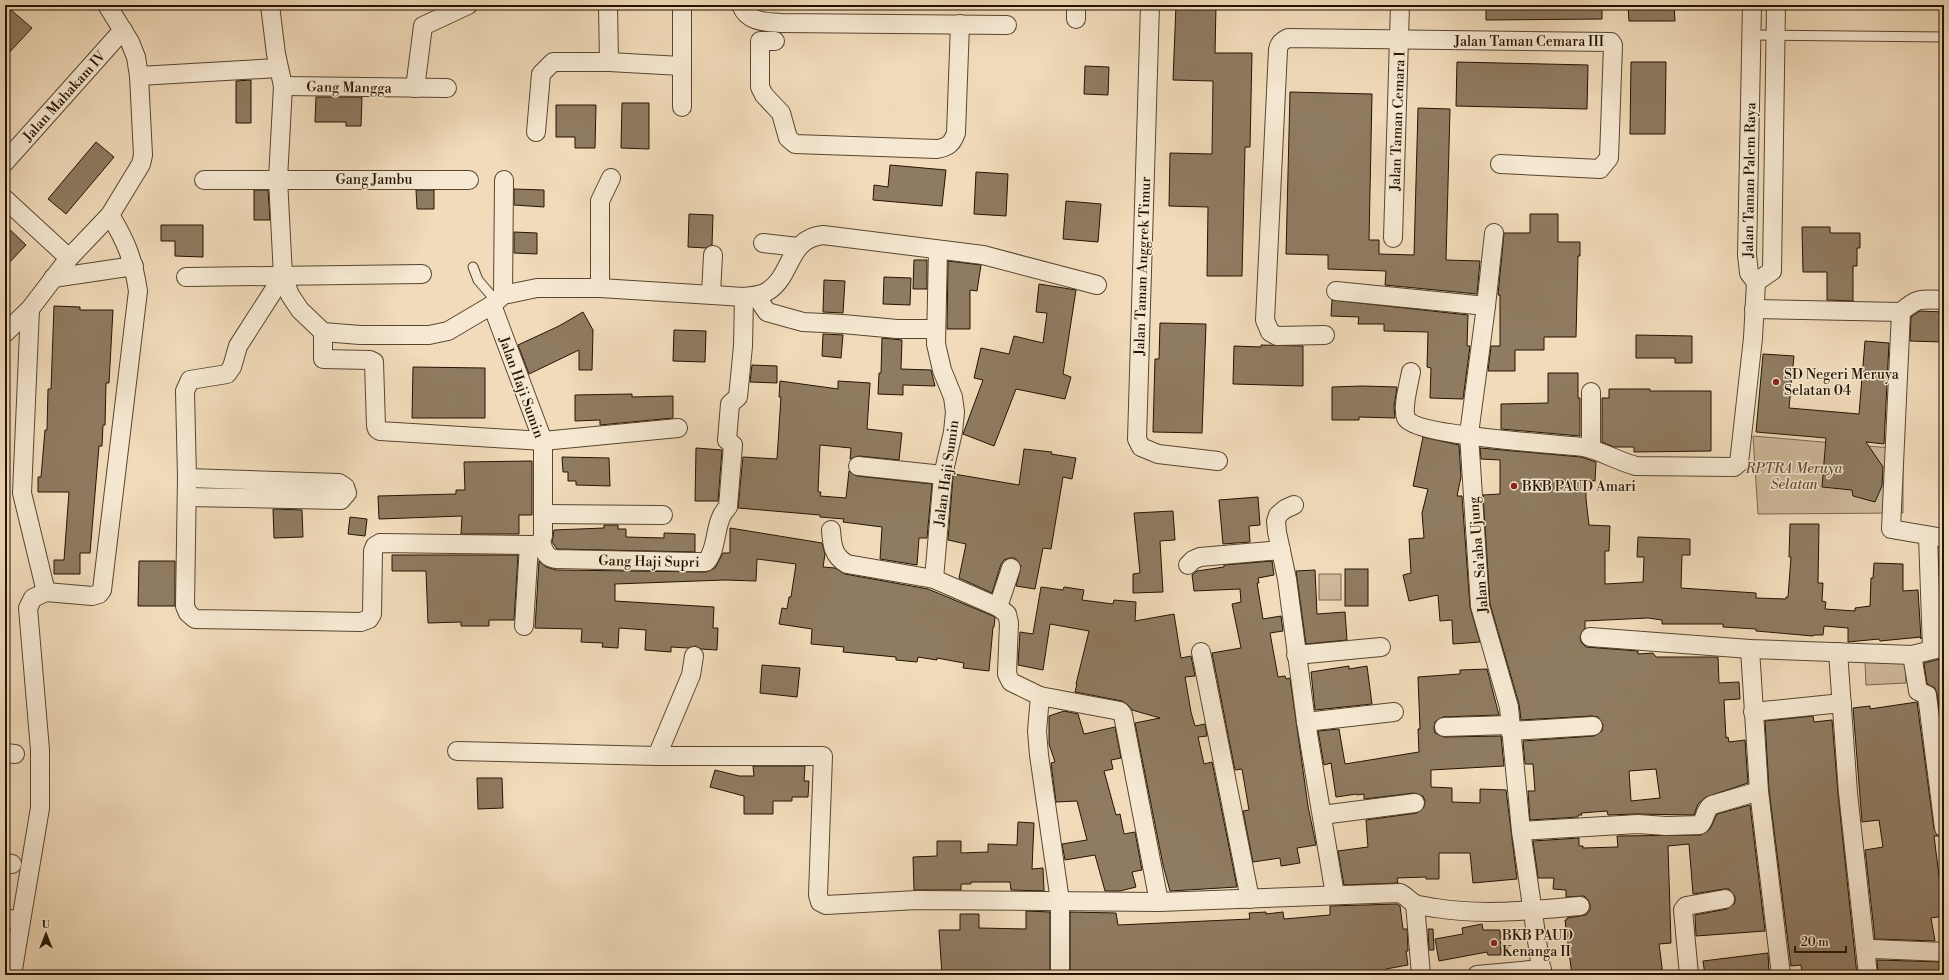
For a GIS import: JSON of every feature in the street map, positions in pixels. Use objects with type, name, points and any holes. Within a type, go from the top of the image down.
[{"type":"street","points":[[5,333],[30,309],[69,258],[110,215],[136,174],[143,155],[140,76],[130,42],[107,5]]},
{"type":"street","points":[[270,5],[278,68],[283,86],[278,179],[283,276],[290,295],[300,310],[323,332],[360,335],[428,335],[448,332],[497,300],[537,288],[600,288],[750,297],[768,291],[775,284],[798,247],[804,241],[814,236],[823,235],[983,255],[1097,285]]},
{"type":"street","points":[[416,88],[422,29],[426,23],[442,11],[468,5]]},
{"type":"street","points":[[608,5],[609,62]]},
{"type":"street","points":[[682,5],[682,107]]},
{"type":"street","points":[[741,5],[743,11],[755,20],[780,23],[1007,25]]},
{"type":"street","name":"Jalan Taman Anggrek Timur","points":[[1150,5],[1137,439],[1141,447],[1158,454],[1218,461]]},
{"type":"street","name":"Jalan Taman Cemara I","points":[[1394,238],[1400,5]]},
{"type":"street","name":"Jalan Taman Palem Raya","points":[[1752,5],[1747,255],[1749,272],[1756,282],[1772,271],[1776,5]]},
{"type":"street","points":[[775,41],[760,41],[760,87],[764,95],[781,113],[788,138],[795,144],[937,149],[947,147],[953,141],[956,133],[960,24]]},
{"type":"street","name":"Jalan Mahakam IV","points":[[5,162],[123,30]]},
{"type":"street","name":"Jalan Taman Cemara III","points":[[1325,335],[1277,336],[1270,332],[1265,320],[1279,45],[1288,38],[1399,41],[1611,42],[1613,46],[1609,158],[1606,164],[1600,169],[1500,164]]},
{"type":"street","points":[[536,132],[541,74],[553,62],[609,62],[681,66]]},
{"type":"street","points":[[140,76],[163,73],[278,68]]},
{"type":"street","name":"Gang Mangga","points":[[283,86],[447,88]]},
{"type":"street","points":[[600,288],[600,201],[611,178]]},
{"type":"street","name":"Gang Jambu","points":[[204,180],[469,180]]},
{"type":"street","points":[[497,300],[504,180]]},
{"type":"street","points":[[5,199],[69,258]]},
{"type":"street","points":[[12,975],[13,920],[40,808],[40,750],[28,608],[33,598],[46,592],[92,596],[99,594],[102,590],[138,291],[134,266],[124,239],[110,215]]},
{"type":"street","name":"Jalan Sa'aba Ujung","points":[[1494,233],[1470,437],[1480,606],[1509,707],[1520,831],[1542,972]]},
{"type":"street","points":[[764,243],[798,247]]},
{"type":"street","name":"Jalan Haji Sumin","points":[[934,579],[943,475],[953,432],[955,412],[953,397],[942,370],[936,344],[938,250]]},
{"type":"street","points":[[711,294],[713,255]]},
{"type":"street","points":[[53,278],[134,266]]},
{"type":"street","points":[[186,277],[422,274]]},
{"type":"street","points":[[283,276],[238,346],[232,367],[227,374],[190,380],[185,391],[187,478],[185,606],[188,613],[195,619],[361,622],[369,619],[372,614],[373,551],[375,546],[380,543],[535,544]]},
{"type":"street","points":[[1411,372],[1406,396],[1406,417],[1411,424],[1470,437],[1591,448],[1636,466],[1734,467],[1739,463],[1756,282]]},
{"type":"street","points":[[1336,291],[1486,306]]},
{"type":"street","points":[[750,297],[767,312],[803,322],[897,329],[936,329]]},
{"type":"street","name":"Gang Haji Supri","points":[[535,544],[550,558],[556,559],[706,562],[711,556],[722,514],[728,507],[733,445],[727,440],[730,404],[738,397],[742,346],[750,297]]},
{"type":"street","name":"Jalan Haji Sumin","points":[[497,300],[543,441],[543,514],[535,544],[524,626]]},
{"type":"street","points":[[1754,309],[1901,312],[1913,301],[1944,300]]},
{"type":"street","points":[[30,309],[22,493],[46,592]]},
{"type":"street","points":[[1590,637],[1750,650],[1912,655],[1938,648],[1936,537],[1891,529],[1901,312]]},
{"type":"street","points":[[323,332],[323,359],[370,360],[374,362],[376,426],[380,431],[543,441],[678,428]]},
{"type":"street","points":[[1591,392],[1591,448]]},
{"type":"street","points":[[858,466],[943,475]]},
{"type":"street","points":[[187,478],[340,483],[345,487],[347,493],[341,500],[187,497]]},
{"type":"street","points":[[1294,505],[1282,511],[1276,521],[1306,722],[1335,896]]},
{"type":"street","points":[[543,514],[663,515]]},
{"type":"street","points":[[831,530],[836,556],[847,564],[934,579],[998,607],[1007,614],[1009,623],[1007,674],[1011,682],[1040,696],[1120,711],[1123,715],[1159,902]]},
{"type":"street","points":[[1188,565],[1200,557],[1281,550]]},
{"type":"street","points":[[998,607],[1011,568]]},
{"type":"street","points":[[1296,655],[1381,648]]},
{"type":"street","points":[[1750,650],[1759,791],[1781,975]]},
{"type":"street","points":[[1201,652],[1250,899]]},
{"type":"street","points":[[1838,652],[1848,793],[1868,975]]},
{"type":"street","points":[[1912,655],[1918,691],[1927,694],[1944,828]]},
{"type":"street","points":[[657,756],[691,675],[694,656]]},
{"type":"street","points":[[1040,696],[1038,731],[1039,756],[1060,901],[1060,975]]},
{"type":"street","points":[[1753,712],[1842,703]]},
{"type":"street","points":[[1306,722],[1394,712]]},
{"type":"street","points":[[1444,727],[1510,728],[1593,726]]},
{"type":"street","points":[[457,751],[657,756],[823,756],[818,896],[820,902],[826,905],[917,900],[1159,902],[1400,893],[1415,904],[1450,910],[1477,912],[1533,910],[1580,906]]},
{"type":"street","points":[[1520,831],[1638,824],[1666,826],[1700,825],[1707,810],[1712,805],[1759,791]]},
{"type":"street","points":[[1322,815],[1415,803]]},
{"type":"street","points":[[1689,975],[1683,910],[1686,906],[1725,899]]},
{"type":"street","points":[[1415,904],[1421,975]]},
{"type":"street","points":[[1866,951],[1873,949],[1944,952]]},
{"type":"street","points":[[1477,975],[1542,972]]},
{"type":"lane","points":[[1751,35],[1944,37]]},
{"type":"lane","points":[[473,267],[478,280],[497,300]]},
{"type":"green space","name":"RPTRA Meruya Selatan","points":[[1753,436],[1903,449],[1903,513],[1758,514]]},
{"type":"green space","points":[[1319,574],[1341,574],[1341,600],[1319,600]]},
{"type":"green space","points":[[1905,660],[1906,683],[1866,685],[1865,662]]},
{"type":"building","points":[[1176,5],[1216,5],[1215,53],[1252,53],[1250,147],[1245,147],[1242,276],[1207,276],[1208,207],[1169,206],[1170,153],[1212,154],[1213,81],[1173,80]]},
{"type":"building","points":[[1486,5],[1602,5],[1602,19],[1486,20]]},
{"type":"building","points":[[1628,5],[1674,5],[1675,21],[1629,21]]},
{"type":"building","points":[[11,10],[32,28],[5,57],[5,17]]},
{"type":"building","points":[[1457,62],[1588,65],[1587,109],[1456,106]]},
{"type":"building","points":[[1631,62],[1666,62],[1665,134],[1630,134]]},
{"type":"building","points":[[1085,66],[1109,67],[1108,95],[1084,94]]},
{"type":"building","points":[[251,80],[251,123],[236,123],[236,81]]},
{"type":"building","points":[[1290,92],[1372,94],[1369,240],[1379,240],[1379,254],[1414,255],[1418,108],[1450,109],[1446,260],[1480,261],[1477,294],[1385,285],[1386,271],[1328,269],[1328,255],[1286,254]]},
{"type":"building","points":[[316,97],[362,97],[361,126],[346,126],[346,122],[315,122]]},
{"type":"building","points":[[622,103],[649,103],[649,149],[621,148]]},
{"type":"building","points":[[556,105],[596,105],[595,148],[575,148],[575,137],[556,137]]},
{"type":"building","points":[[96,142],[114,157],[66,214],[48,199]]},
{"type":"building","points":[[890,165],[946,170],[942,206],[873,200],[874,185],[888,187]]},
{"type":"building","points":[[976,172],[1008,174],[1006,216],[974,214]]},
{"type":"building","points":[[514,189],[544,190],[544,207],[514,205]]},
{"type":"building","points":[[254,190],[268,190],[270,220],[254,220]]},
{"type":"building","points":[[416,190],[434,190],[434,209],[417,209]]},
{"type":"building","points":[[1066,201],[1101,204],[1098,242],[1063,239]]},
{"type":"building","points":[[689,214],[713,215],[712,245],[706,248],[688,247]]},
{"type":"building","points":[[1530,214],[1558,214],[1558,242],[1580,242],[1580,256],[1578,256],[1576,337],[1544,337],[1544,350],[1515,350],[1515,371],[1488,371],[1491,346],[1500,346],[1500,295],[1498,295],[1504,233],[1530,233]]},
{"type":"building","points":[[5,225],[26,245],[5,267]]},
{"type":"building","points":[[161,225],[203,225],[203,257],[175,256],[175,241],[161,241]]},
{"type":"building","points":[[1802,227],[1830,227],[1830,233],[1860,233],[1860,248],[1857,248],[1857,266],[1853,266],[1853,301],[1827,300],[1827,272],[1803,272]]},
{"type":"building","points":[[514,232],[537,233],[537,254],[514,253]]},
{"type":"building","points":[[914,260],[927,260],[927,289],[913,289]]},
{"type":"building","points":[[948,261],[981,265],[977,291],[970,290],[970,329],[947,329]]},
{"type":"building","points":[[884,277],[911,278],[910,305],[883,304]]},
{"type":"building","points":[[824,280],[845,281],[843,313],[823,312]]},
{"type":"building","points":[[1039,284],[1076,290],[1063,374],[1071,377],[1065,399],[1016,389],[994,446],[963,434],[983,380],[974,378],[981,348],[1009,354],[1014,336],[1043,343],[1047,313],[1036,312]]},
{"type":"building","points":[[1332,300],[1468,315],[1467,346],[1470,346],[1463,399],[1430,398],[1431,368],[1427,367],[1428,332],[1384,331],[1384,324],[1358,324],[1359,317],[1331,316]]},
{"type":"building","points":[[54,306],[80,307],[80,310],[113,310],[109,383],[106,383],[105,425],[103,425],[102,446],[99,446],[90,553],[80,553],[80,574],[54,574],[54,560],[64,560],[69,492],[38,492],[38,477],[41,477],[45,430],[47,430],[48,389],[51,389]]},
{"type":"building","points":[[1920,311],[1944,312],[1943,342],[1910,341],[1911,317]]},
{"type":"building","points":[[583,312],[593,330],[592,370],[579,370],[579,350],[529,374],[518,345],[559,326]]},
{"type":"building","points":[[1160,323],[1206,324],[1202,433],[1153,432],[1155,359],[1159,359]]},
{"type":"building","points":[[674,330],[706,331],[705,362],[673,361]]},
{"type":"building","points":[[823,334],[843,335],[841,358],[822,356]]},
{"type":"building","points":[[1636,335],[1692,336],[1692,363],[1675,363],[1675,358],[1636,358]]},
{"type":"building","points":[[882,338],[902,340],[901,369],[931,370],[935,386],[903,385],[903,395],[878,394],[879,373],[881,373]]},
{"type":"building","name":"SD Negeri Meruya Selatan 04","points":[[1865,341],[1889,343],[1884,444],[1866,442],[1883,467],[1882,486],[1875,502],[1853,496],[1852,490],[1822,487],[1826,438],[1756,432],[1763,354],[1794,356],[1789,408],[1859,414]]},
{"type":"building","points":[[1261,345],[1303,346],[1303,386],[1233,384],[1234,346],[1261,347]]},
{"type":"building","points":[[752,365],[777,366],[777,383],[750,382]]},
{"type":"building","points":[[413,367],[485,368],[485,418],[412,418]]},
{"type":"building","points":[[1548,373],[1578,373],[1578,398],[1580,398],[1580,436],[1501,429],[1501,404],[1548,403]]},
{"type":"building","points":[[780,381],[838,389],[838,381],[870,383],[867,429],[902,433],[899,460],[859,456],[850,459],[851,448],[820,445],[818,492],[821,492],[820,496],[846,498],[849,471],[857,476],[932,484],[927,538],[919,538],[917,565],[880,559],[882,527],[843,522],[844,519],[820,517],[820,515],[738,508],[743,457],[777,459],[781,397],[779,397]]},
{"type":"building","points":[[1332,387],[1397,387],[1394,407],[1395,418],[1359,417],[1359,420],[1332,420]]},
{"type":"building","points":[[1609,389],[1711,391],[1711,451],[1634,452],[1634,447],[1614,447],[1602,442],[1602,398],[1609,398]]},
{"type":"building","points":[[632,394],[632,397],[673,396],[673,418],[600,425],[600,420],[575,421],[575,395]]},
{"type":"building","points":[[1423,437],[1459,445],[1461,477],[1457,496],[1462,496],[1470,607],[1480,642],[1453,644],[1452,620],[1440,621],[1438,595],[1409,601],[1403,575],[1411,573],[1409,539],[1424,538],[1422,513],[1428,489],[1413,486]]},
{"type":"building","points":[[696,448],[722,450],[718,501],[695,501]]},
{"type":"building","points":[[1480,448],[1581,457],[1596,462],[1595,481],[1586,480],[1586,499],[1589,525],[1610,526],[1609,551],[1605,551],[1605,584],[1643,582],[1644,557],[1637,557],[1638,537],[1690,539],[1690,555],[1682,555],[1681,588],[1756,593],[1756,598],[1786,599],[1786,597],[1788,597],[1791,557],[1789,557],[1790,524],[1819,524],[1818,583],[1823,583],[1822,601],[1826,602],[1825,609],[1855,611],[1855,608],[1870,606],[1871,578],[1873,578],[1874,563],[1903,564],[1903,591],[1918,590],[1921,637],[1848,642],[1848,628],[1824,626],[1823,635],[1813,636],[1756,631],[1756,629],[1723,627],[1723,624],[1662,624],[1662,620],[1648,618],[1585,621],[1585,628],[1580,637],[1581,642],[1586,647],[1638,651],[1638,654],[1653,653],[1656,657],[1718,657],[1719,683],[1739,682],[1740,699],[1724,700],[1726,738],[1728,737],[1729,742],[1745,740],[1748,783],[1706,797],[1698,804],[1694,815],[1608,815],[1607,811],[1581,813],[1582,815],[1578,815],[1578,817],[1530,820],[1528,791],[1535,791],[1533,764],[1525,764],[1523,741],[1594,736],[1602,731],[1603,725],[1598,717],[1592,716],[1521,720],[1519,704],[1490,604],[1483,495],[1500,494],[1500,460],[1481,459]],"holes":[[[1656,769],[1660,798],[1631,801],[1629,771]]]},
{"type":"building","points":[[1024,449],[1052,452],[1051,454],[1076,458],[1072,479],[1063,477],[1051,549],[1043,548],[1035,589],[1016,586],[1021,566],[1015,558],[1009,558],[1004,560],[1001,564],[992,593],[959,578],[966,544],[948,540],[953,477],[954,474],[1019,485]]},
{"type":"building","points":[[562,457],[609,458],[610,486],[576,485],[576,481],[568,481],[568,472],[563,472]]},
{"type":"building","points":[[532,461],[532,515],[519,515],[519,534],[461,534],[462,516],[379,519],[378,496],[456,494],[456,490],[465,490],[464,462]]},
{"type":"building","points":[[1258,497],[1260,525],[1249,526],[1250,542],[1223,544],[1219,500]]},
{"type":"building","points":[[273,509],[302,510],[303,537],[274,538]]},
{"type":"building","points":[[1173,511],[1175,540],[1160,541],[1163,592],[1133,593],[1133,574],[1140,573],[1134,513]]},
{"type":"building","points":[[350,517],[367,519],[365,536],[348,534]]},
{"type":"building","points":[[604,525],[618,525],[618,529],[626,529],[626,537],[664,538],[664,533],[695,534],[695,552],[557,549],[552,542],[554,530],[604,528]]},
{"type":"building","points":[[730,528],[822,543],[825,554],[823,567],[835,568],[845,574],[928,589],[993,616],[995,618],[989,671],[963,668],[964,663],[937,658],[937,660],[918,657],[917,662],[896,660],[896,657],[843,652],[844,647],[811,644],[812,629],[779,624],[782,608],[787,609],[789,597],[791,597],[796,564],[757,559],[756,581],[725,580],[615,584],[615,601],[714,607],[713,628],[718,628],[717,650],[701,649],[695,646],[688,648],[671,647],[671,652],[645,650],[646,630],[619,628],[618,648],[602,647],[603,643],[581,642],[582,629],[535,628],[539,561],[546,567],[556,570],[706,572],[715,568],[723,553],[730,553]]},
{"type":"building","points":[[392,555],[518,555],[514,620],[489,620],[489,626],[461,626],[461,622],[428,623],[426,571],[392,571]]},
{"type":"building","points":[[139,561],[175,561],[175,606],[138,606]]},
{"type":"building","points":[[1272,561],[1274,575],[1258,578],[1259,583],[1257,583],[1263,619],[1281,616],[1283,631],[1270,633],[1278,677],[1285,676],[1286,679],[1290,678],[1308,806],[1316,845],[1297,848],[1300,863],[1281,866],[1280,858],[1253,862],[1243,811],[1249,810],[1242,769],[1235,770],[1212,653],[1241,648],[1232,604],[1241,602],[1240,589],[1194,591],[1192,575],[1197,571],[1224,567],[1224,565]]},
{"type":"building","points":[[1345,569],[1368,569],[1368,606],[1345,606]]},
{"type":"building","points":[[1315,570],[1317,614],[1345,612],[1347,640],[1306,644],[1296,571]]},
{"type":"building","points":[[1041,587],[1063,590],[1064,587],[1084,590],[1082,600],[1113,604],[1114,600],[1136,602],[1135,621],[1174,614],[1181,658],[1191,656],[1195,676],[1185,677],[1191,712],[1195,726],[1205,724],[1207,736],[1198,737],[1204,764],[1212,762],[1237,887],[1170,891],[1163,865],[1135,723],[1160,718],[1132,710],[1122,701],[1075,692],[1089,631],[1050,624],[1043,670],[1018,665],[1020,632],[1033,634]]},
{"type":"building","points":[[1944,658],[1944,745],[1937,694],[1935,688],[1927,684],[1924,663]]},
{"type":"building","points":[[762,665],[800,668],[797,697],[760,693]]},
{"type":"building","points":[[1349,666],[1349,669],[1367,666],[1372,704],[1315,710],[1311,672]]},
{"type":"building","points":[[1487,669],[1499,715],[1443,717],[1435,722],[1434,728],[1435,733],[1444,737],[1501,736],[1504,766],[1431,770],[1431,787],[1452,788],[1452,802],[1480,803],[1480,789],[1506,790],[1517,879],[1473,883],[1470,853],[1439,853],[1439,879],[1426,879],[1426,877],[1397,878],[1398,883],[1344,885],[1338,851],[1368,847],[1366,820],[1417,813],[1424,807],[1425,801],[1423,796],[1414,793],[1364,799],[1364,794],[1336,797],[1331,763],[1324,765],[1318,731],[1339,729],[1345,764],[1419,752],[1418,729],[1420,729],[1418,677],[1460,674],[1460,670]]},
{"type":"building","points":[[1917,702],[1934,829],[1938,836],[1934,836],[1944,916],[1931,918],[1935,941],[1875,939],[1865,850],[1883,847],[1879,820],[1862,822],[1853,708],[1870,706],[1870,709]]},
{"type":"building","points":[[1064,711],[1078,714],[1084,734],[1115,727],[1121,758],[1111,760],[1113,769],[1104,771],[1116,815],[1120,814],[1124,834],[1135,832],[1142,870],[1132,872],[1136,887],[1120,891],[1105,891],[1095,855],[1065,860],[1062,844],[1087,840],[1077,801],[1056,802],[1051,763],[1055,762],[1049,744],[1049,716]]},
{"type":"building","points":[[1813,716],[1814,722],[1832,720],[1838,794],[1857,975],[1802,975],[1801,965],[1791,966],[1769,790],[1765,721]]},
{"type":"building","points":[[753,766],[805,766],[804,781],[809,781],[808,797],[792,797],[792,801],[773,801],[773,814],[744,814],[744,796],[710,787],[715,770],[739,776],[754,776]]},
{"type":"building","points":[[477,778],[502,778],[503,808],[478,809]]},
{"type":"building","points":[[1750,805],[1765,931],[1696,936],[1695,915],[1727,909],[1735,903],[1735,897],[1729,889],[1693,894],[1689,844],[1668,846],[1671,943],[1659,944],[1663,975],[1572,975],[1565,920],[1567,920],[1567,918],[1586,915],[1590,910],[1590,905],[1584,896],[1566,897],[1566,890],[1553,889],[1554,878],[1538,878],[1533,841],[1579,838],[1579,846],[1583,846],[1583,848],[1618,847],[1617,836],[1701,835],[1710,829],[1717,814]]},
{"type":"building","points":[[1018,822],[1034,823],[1032,869],[1043,868],[1044,891],[1011,890],[1010,882],[971,882],[971,884],[961,884],[961,890],[914,890],[913,857],[937,856],[937,841],[961,841],[961,853],[988,852],[988,844],[1017,845]]},
{"type":"building","points":[[1397,904],[1400,906],[1403,929],[1407,929],[1408,951],[1406,951],[1408,965],[1386,969],[1387,973],[1367,975],[1361,975],[1361,973],[1343,975],[1070,974],[1070,912],[1116,913],[1118,925],[1250,919],[1249,913],[1266,912],[1266,914],[1283,912],[1284,919],[1330,915],[1330,906]]},
{"type":"building","points":[[1026,911],[1050,912],[1050,974],[942,975],[939,930],[960,930],[960,914],[979,914],[979,928],[1026,929]]},
{"type":"building","points":[[1482,924],[1483,930],[1500,930],[1501,955],[1488,955],[1487,952],[1439,961],[1435,939],[1463,934],[1462,928]]},
{"type":"building","points":[[1428,929],[1433,929],[1434,950],[1429,950]]},
{"type":"building","points":[[1768,953],[1769,975],[1705,975],[1703,961]]},
{"type":"building","points":[[1877,960],[1944,962],[1944,975],[1878,975]]},
{"type":"place","name":"SD Negeri Meruya Selatan 04","points":[[1776,382]]},
{"type":"place","name":"BKB PAUD Amari","points":[[1514,486]]},
{"type":"place","name":"BKB PAUD Kenanga II","points":[[1494,943]]}]
